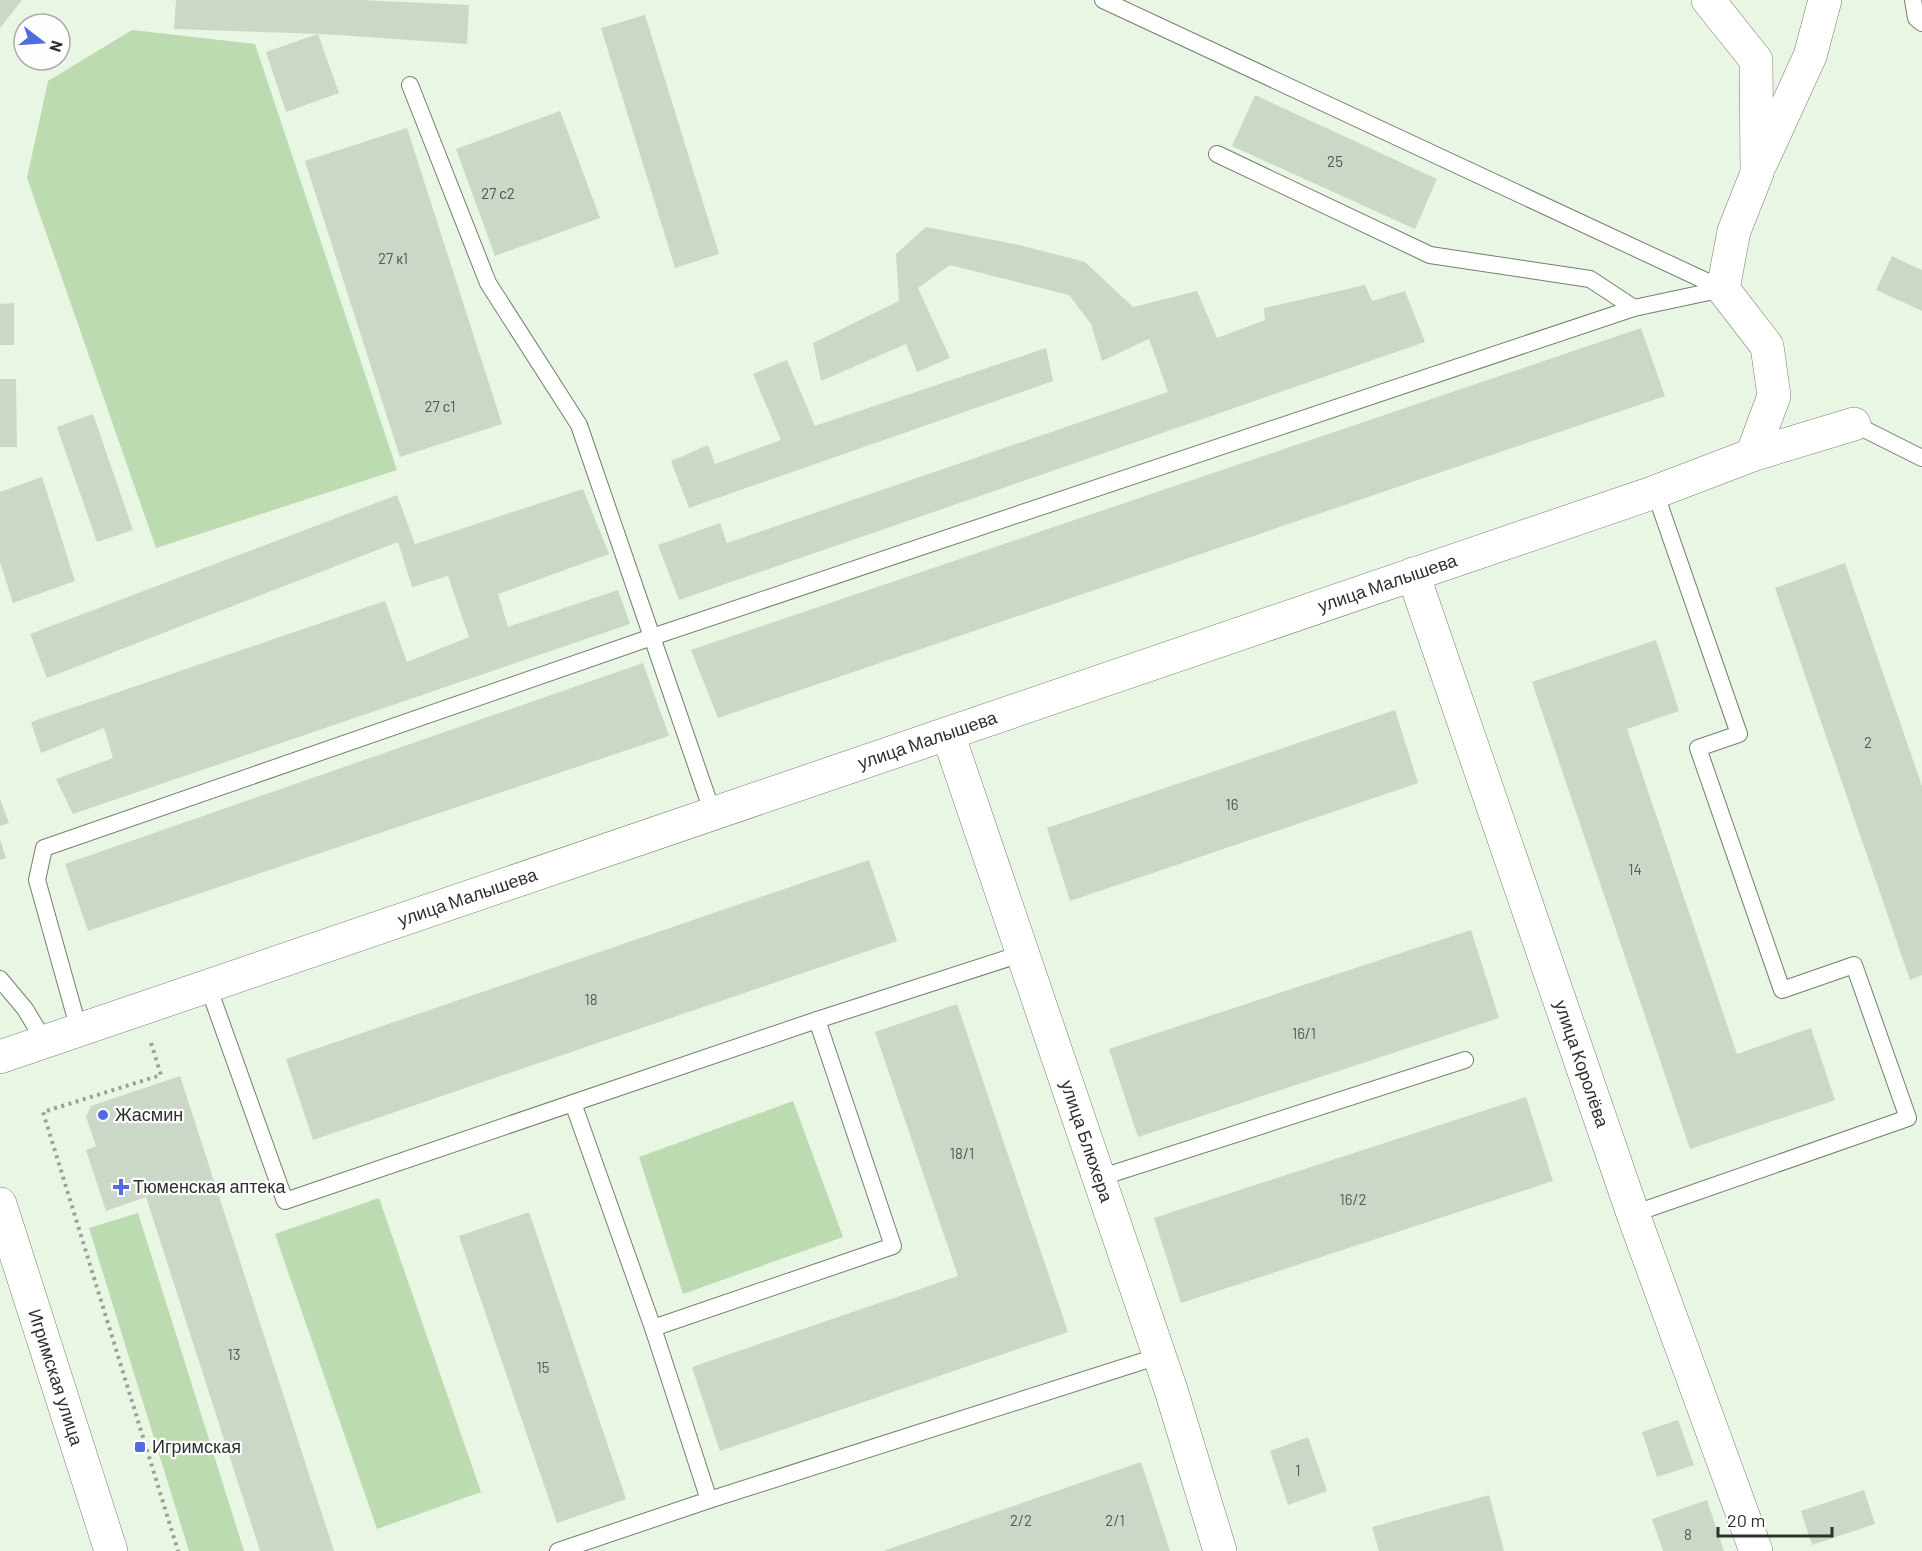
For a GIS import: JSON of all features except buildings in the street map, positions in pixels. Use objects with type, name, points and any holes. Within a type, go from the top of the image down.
[{"type":"street","points":[[1708,0],[1756,60],[1772,67],[1789,68],[1810,56]]},
{"type":"street","points":[[1752,455],[1774,396],[1767,346],[1723,289],[1734,231],[1757,173],[1810,56],[1825,0]]},
{"type":"street","points":[[1756,60],[1757,173]]},
{"type":"street","name":"улица Малышева","points":[[0,1057],[1655,492],[1752,455],[1854,424]]},
{"type":"street","name":"улица Королёва","points":[[1413,574],[1633,1214],[1756,1551]]},
{"type":"street","name":"улица Блюхера","points":[[948,734],[1172,1390],[1220,1551]]},
{"type":"street","name":"Игримская улица","points":[[0,1204],[6,1244],[111,1551]]},
{"type":"lane","points":[[1103,0],[1723,289]]},
{"type":"lane","points":[[1913,0],[1916,18],[1922,23]]},
{"type":"lane","points":[[410,85],[488,283],[579,425],[713,814]]},
{"type":"lane","points":[[1217,154],[1430,255],[1590,279],[1634,308]]},
{"type":"lane","points":[[79,1030],[37,880],[44,848],[652,638],[1634,308],[1723,289]]},
{"type":"lane","points":[[1854,424],[1922,458]]},
{"type":"lane","points":[[1633,1214],[1908,1118],[1854,965],[1782,990],[1698,748],[1739,734],[1655,492]]},
{"type":"lane","points":[[208,986],[285,1201],[817,1020],[1024,953]]},
{"type":"lane","points":[[0,979],[25,1009],[45,1042]]},
{"type":"lane","points":[[653,1328],[892,1246],[817,1020]]},
{"type":"lane","points":[[1099,1178],[1465,1060]]},
{"type":"lane","points":[[573,1103],[653,1328],[709,1500]]},
{"type":"lane","points":[[558,1551],[709,1500],[1159,1356]]},
{"type":"path","points":[[141,1009],[161,1075],[43,1112],[178,1551]]},
{"type":"green space","points":[[132,30],[255,44],[397,470],[156,548],[27,178],[48,81],[63,72],[72,72],[72,66]]},
{"type":"green space","points":[[793,1101],[843,1237],[683,1294],[639,1157]]},
{"type":"green space","points":[[379,1198],[481,1492],[377,1529],[275,1234]]},
{"type":"green space","points":[[138,1213],[244,1551],[189,1551],[89,1228]]},
{"type":"place","name":"Жасмин","points":[[103,1115]]},
{"type":"place","name":"Тюменская аптека","points":[[121,1187]]},
{"type":"place","name":"Игримская","points":[[140,1447]]}]
